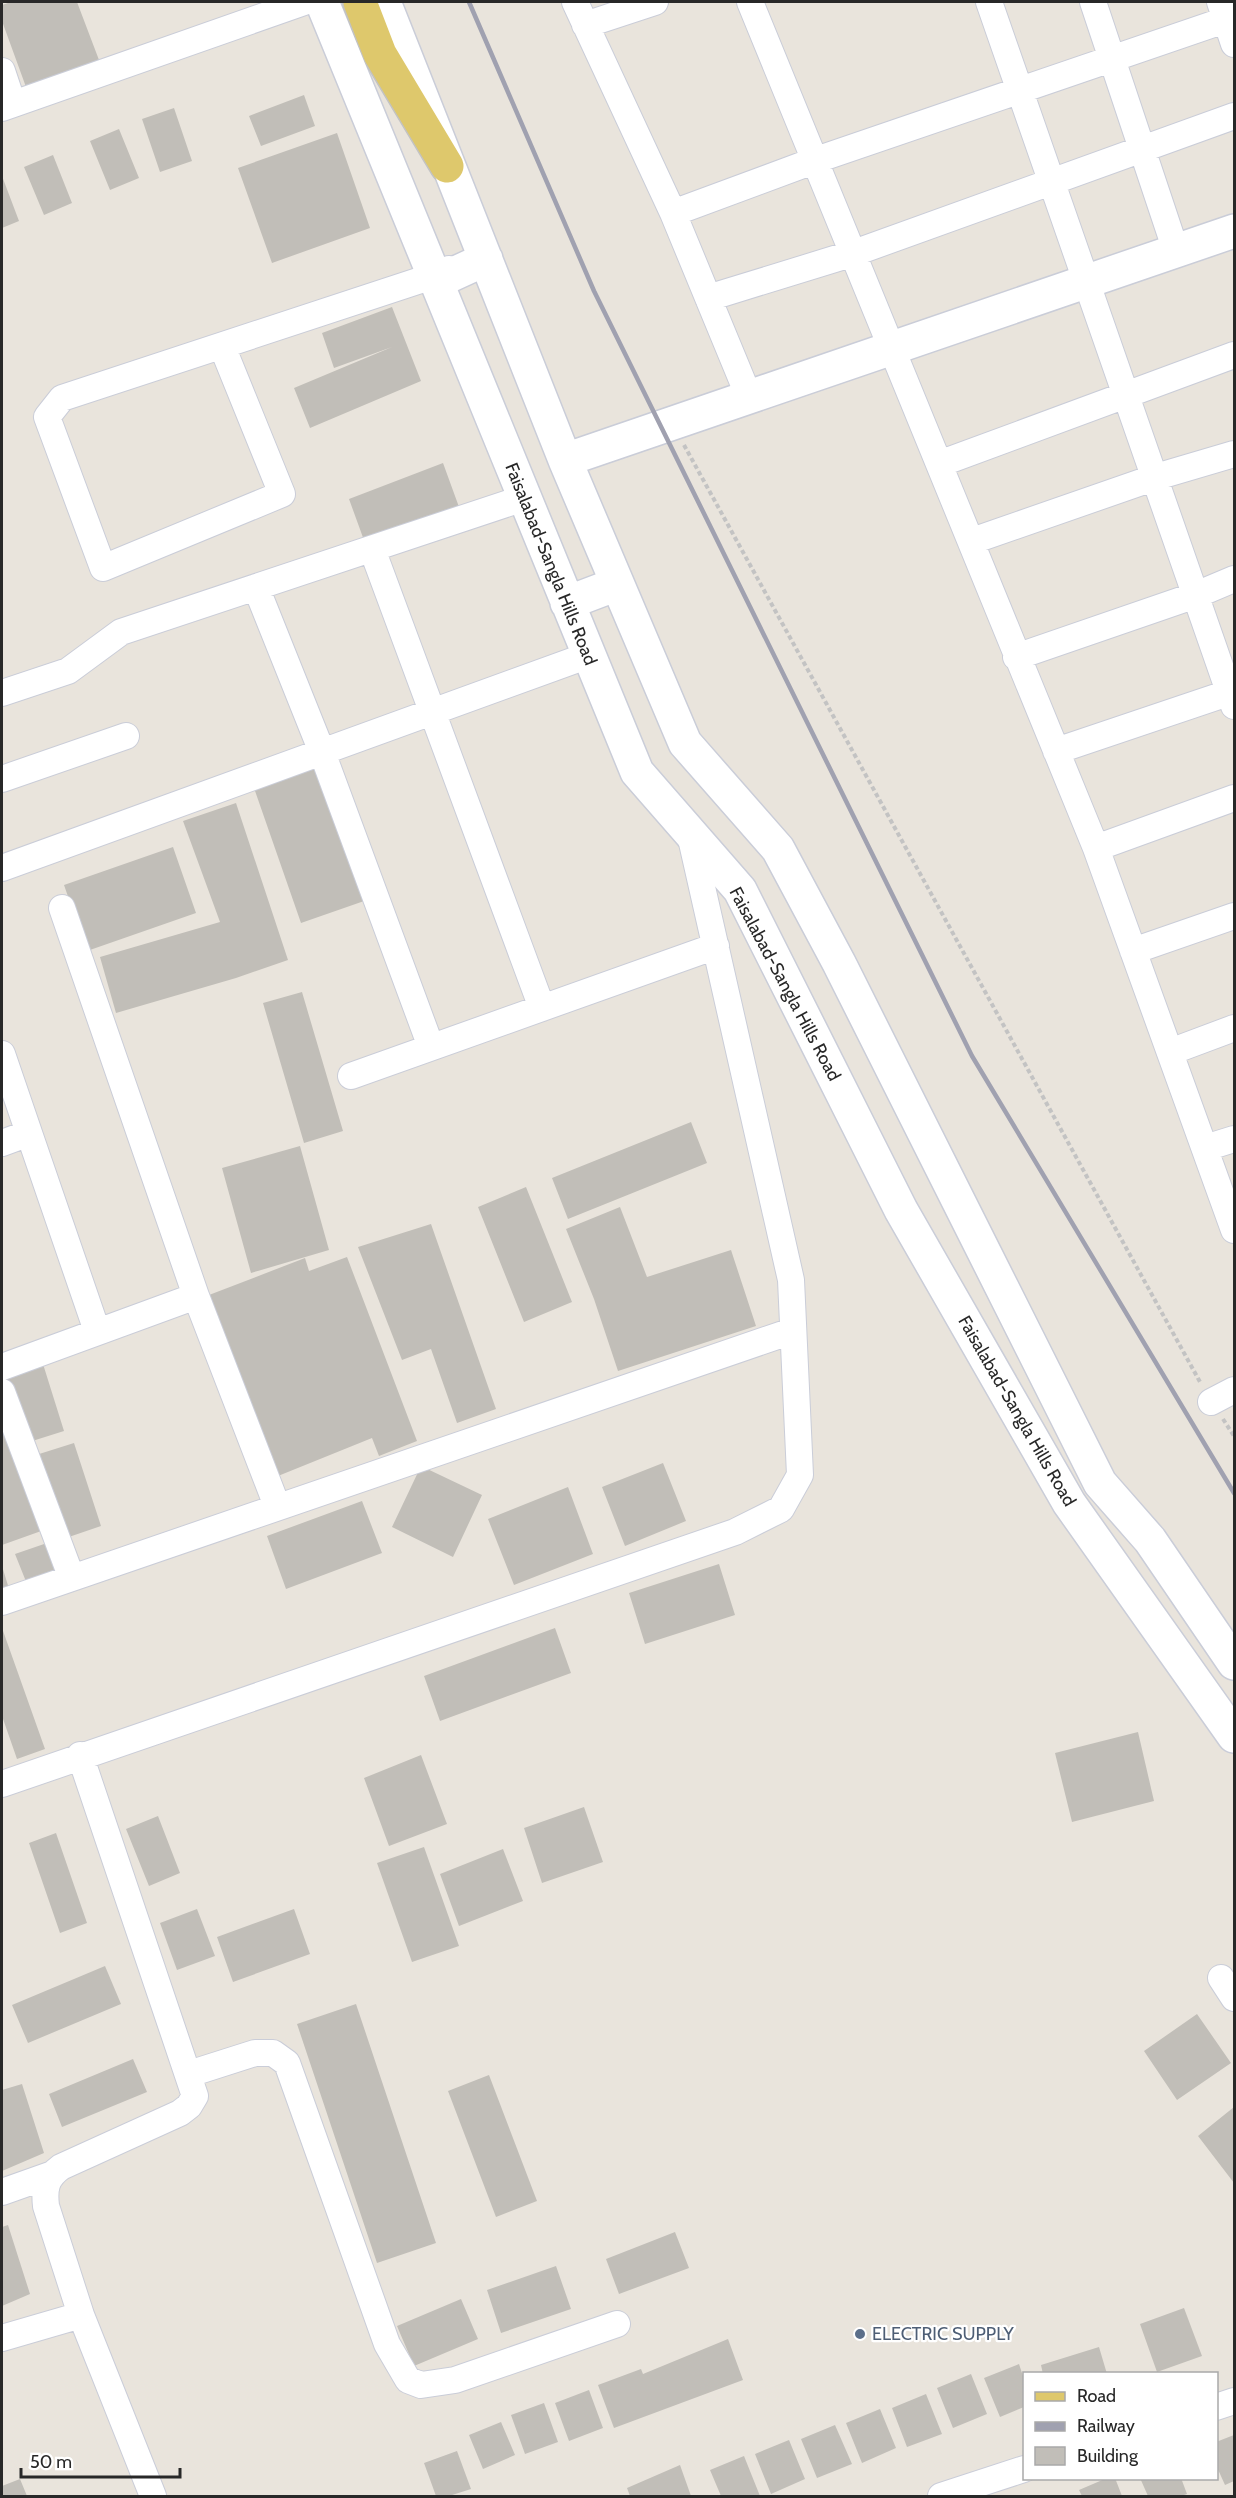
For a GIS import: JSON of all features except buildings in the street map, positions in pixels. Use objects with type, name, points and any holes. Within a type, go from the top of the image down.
[{"type":"main road","name":"Faisalabad-Sangla Hills Road","points":[[322,2],[637,772],[740,890],[901,1210],[1069,1503],[1234,1736]]},
{"type":"main road","points":[[360,2],[380,54],[447,166]]},
{"type":"main road","name":"Faisalabad-Sangla Hills Road","points":[[384,2],[565,460],[685,743],[778,849],[839,963],[1100,1483],[1150,1540],[1234,1663]]},
{"type":"main road","points":[[565,460],[1234,231]]},
{"type":"main road","points":[[434,279],[484,255]]},
{"type":"main road","points":[[567,603],[617,584]]},
{"type":"street","points":[[2,72],[7,106],[304,2]]},
{"type":"street","points":[[575,2],[673,213],[749,397]]},
{"type":"street","points":[[585,25],[655,2]]},
{"type":"street","points":[[750,2],[1096,848],[1234,1230]]},
{"type":"street","points":[[989,2],[1233,696],[1056,751]]},
{"type":"street","points":[[1093,2],[1176,251]]},
{"type":"street","points":[[673,213],[816,160],[1112,59],[1227,13],[1234,44]]},
{"type":"street","points":[[708,298],[854,253],[1234,116]]},
{"type":"street","points":[[222,346],[282,495],[103,568],[47,417],[62,398],[222,346],[434,279]]},
{"type":"street","points":[[939,464],[1234,355]]},
{"type":"street","points":[[972,541],[1156,477],[1234,454]]},
{"type":"street","points":[[2,693],[68,672],[121,632],[524,498]]},
{"type":"street","points":[[372,549],[542,1008]]},
{"type":"street","points":[[1016,657],[1196,595],[1234,579]]},
{"type":"street","points":[[256,587],[322,752],[431,1047]]},
{"type":"street","points":[[2,868],[589,655]]},
{"type":"street","points":[[2,778],[126,736]]},
{"type":"street","points":[[1096,848],[1234,798]]},
{"type":"street","points":[[2,1784],[80,1755],[735,1532],[781,1509],[800,1475],[791,1280],[690,833]]},
{"type":"street","points":[[62,908],[196,1296],[278,1506]]},
{"type":"street","points":[[1133,951],[1234,916]]},
{"type":"street","points":[[351,1076],[716,946]]},
{"type":"street","points":[[1170,1052],[1234,1028]]},
{"type":"street","points":[[2,1054],[97,1332]]},
{"type":"street","points":[[2,1143],[30,1133]]},
{"type":"street","points":[[1205,1148],[1234,1139]]},
{"type":"street","points":[[2,1367],[196,1296]]},
{"type":"street","points":[[2,1602],[71,1576],[792,1331]]},
{"type":"street","points":[[1211,1402],[1234,1390]]},
{"type":"street","points":[[2,1392],[71,1576]]},
{"type":"street","points":[[2,2192],[50,2175],[61,2167],[180,2113],[189,2106],[195,2096],[80,1755]]},
{"type":"street","points":[[189,2073],[255,2053],[273,2053],[287,2063],[387,2344],[408,2380],[421,2385],[455,2380],[617,2324]]},
{"type":"street","points":[[50,2175],[45,2188],[46,2206],[81,2315],[153,2496]]},
{"type":"street","points":[[2,2338],[81,2315]]},
{"type":"street","points":[[1218,2406],[1234,2401]]},
{"type":"street","points":[[941,2496],[1023,2469]]},
{"type":"path","points":[[672,424],[1211,1402]]},
{"type":"railway","points":[[469,2],[594,291],[972,1056],[1234,1493]]},
{"type":"place","name":"ELECTRIC SUPPLY","points":[[860,2334]]}]
